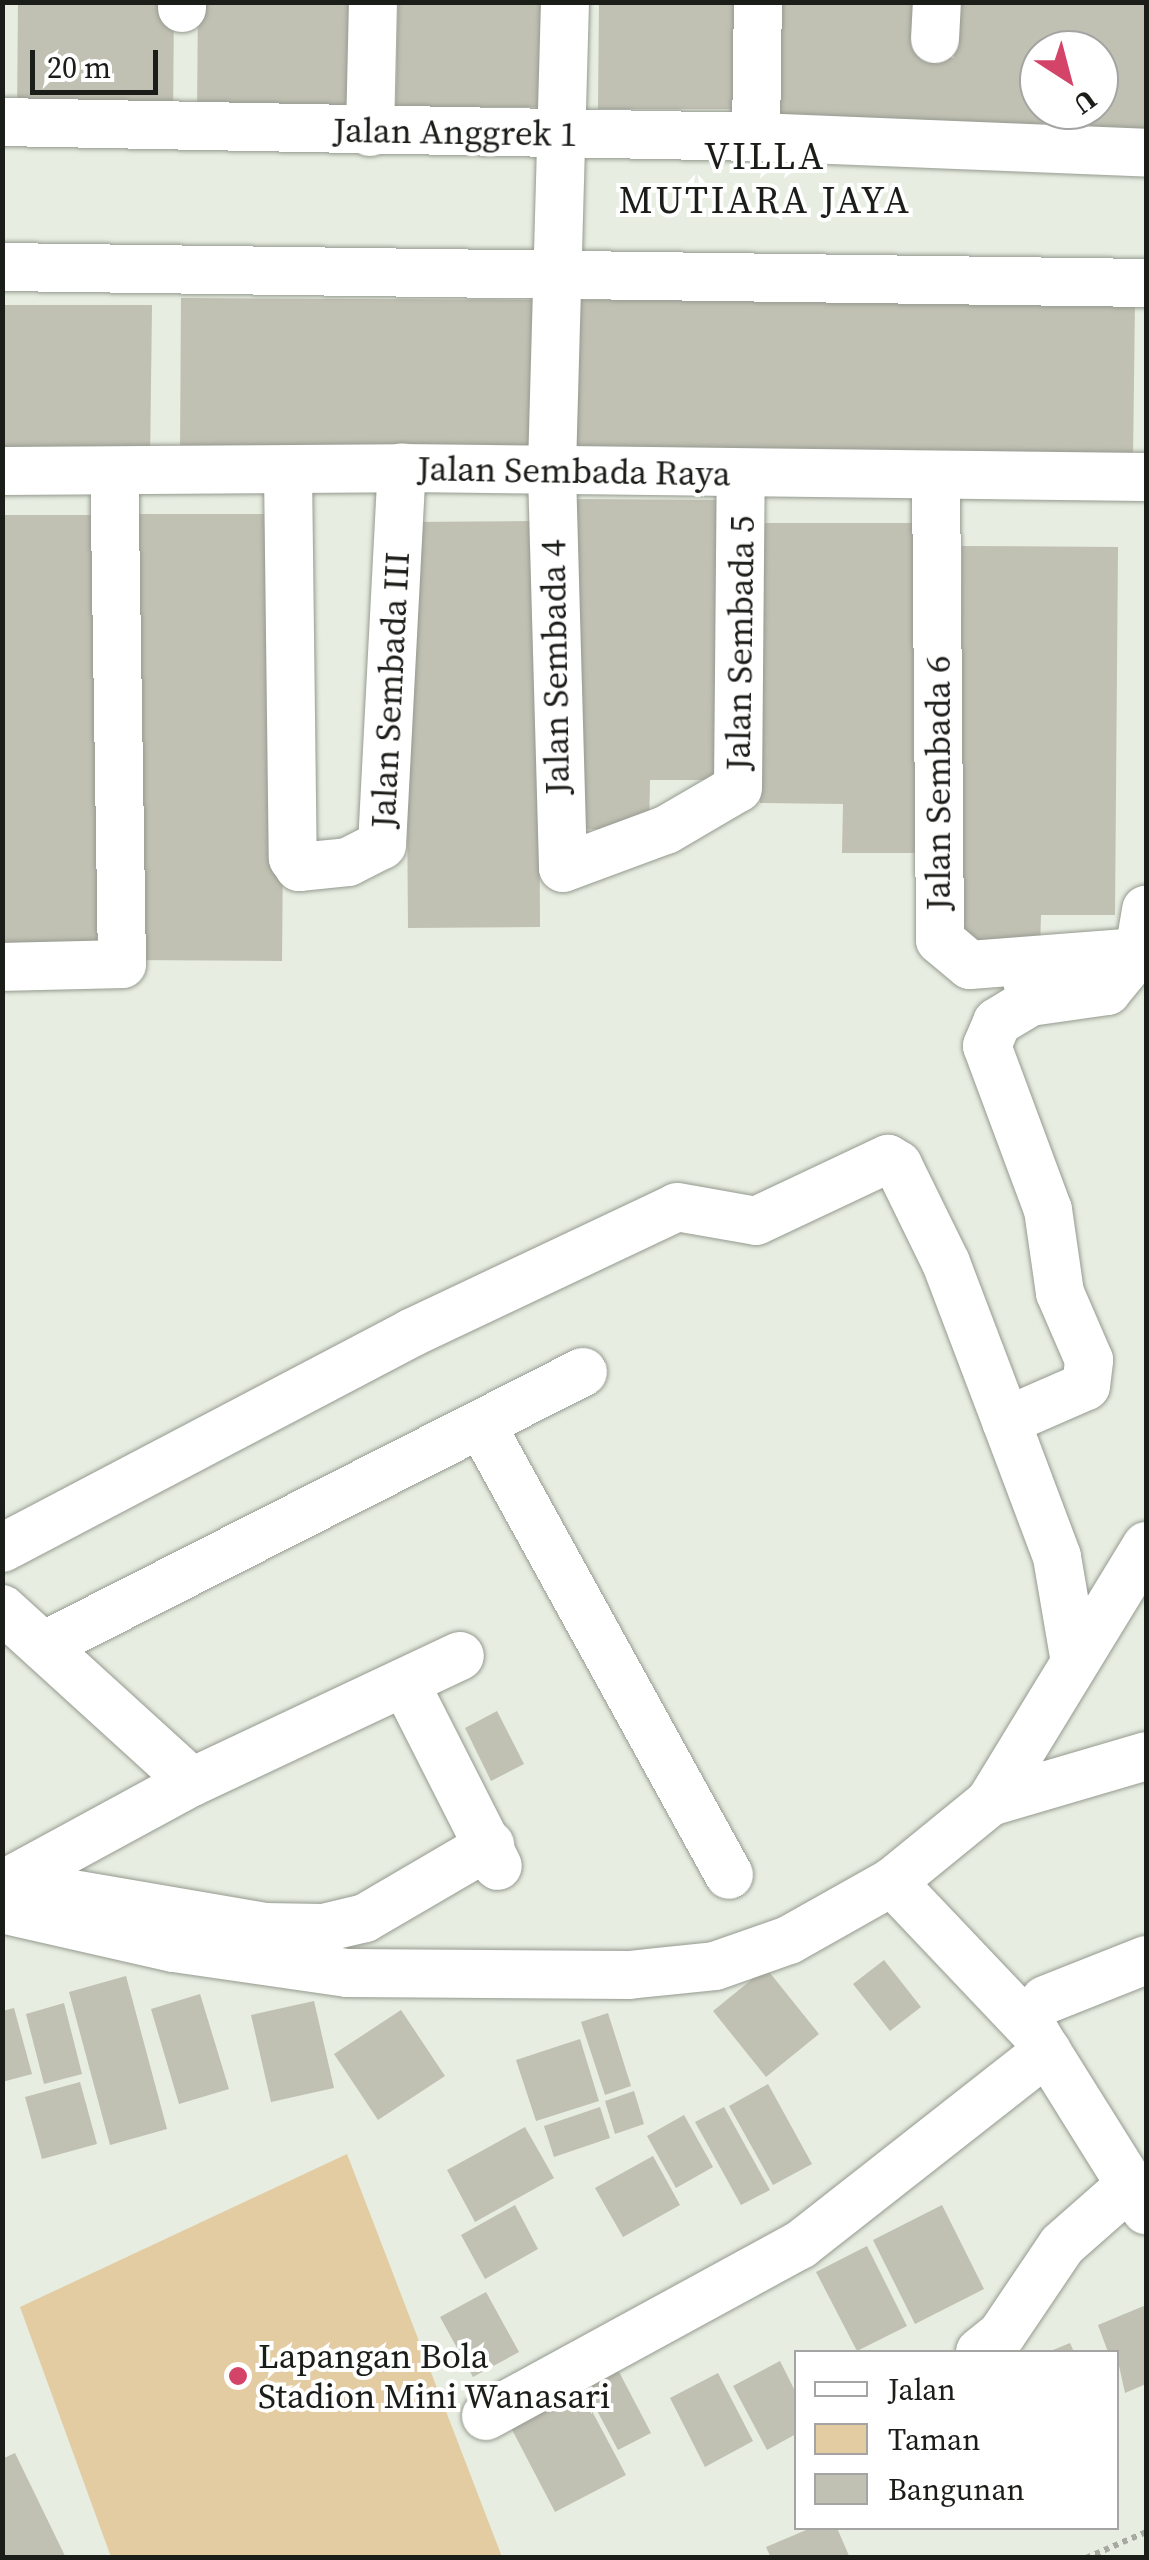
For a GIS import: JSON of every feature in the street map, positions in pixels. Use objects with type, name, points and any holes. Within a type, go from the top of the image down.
[{"type":"street","points":[[370,132],[373,2]]},
{"type":"street","name":"Jalan Sembada 4","points":[[558,860],[553,271],[564,134],[566,2]]},
{"type":"street","points":[[756,137],[758,2]]},
{"type":"street","name":"Jalan Anggrek 1","points":[[2,122],[756,137],[1146,153]]},
{"type":"street","points":[[2,267],[553,271],[1146,283]]},
{"type":"street","name":"Jalan Sembada Raya","points":[[2,471],[114,474],[402,468],[552,473],[1146,477]]},
{"type":"street","name":"Jalan Sembada III","points":[[288,470],[293,858],[298,867],[348,862],[382,844],[402,468]]},
{"type":"street","points":[[2,967],[122,964],[114,474]]},
{"type":"street","name":"Jalan Sembada 5","points":[[558,860],[568,869],[666,830],[738,788],[741,474]]},
{"type":"street","name":"Jalan Sembada 6","points":[[936,476],[940,940],[970,965],[1027,983],[1143,931]]},
{"type":"street","points":[[1006,1422],[1086,1386],[1089,1360],[1060,1293],[1048,1210],[988,1046],[997,1022],[1027,983]]},
{"type":"street","points":[[2,1548],[411,1334],[678,1207],[756,1221],[879,1158],[898,1165],[922,1214],[1057,1557],[1083,1642]]},
{"type":"street","points":[[48,1644],[483,1428],[583,1372]]},
{"type":"street","points":[[483,1428],[729,1875]]},
{"type":"street","points":[[4,1889],[284,1966],[419,1977],[629,1974],[715,1966],[760,1952],[906,1871],[990,1802],[1083,1642],[1146,1546]]},
{"type":"street","points":[[1083,1642],[1146,1597]]},
{"type":"street","points":[[2,1608],[48,1644],[192,1782]]},
{"type":"street","points":[[4,1889],[192,1782],[460,1656]]},
{"type":"street","points":[[4,1889],[265,1927],[323,1928],[364,1918],[494,1855],[405,1683]]},
{"type":"street","points":[[990,1802],[1146,1756]]},
{"type":"street","points":[[906,1871],[1044,2000],[1141,2184]]},
{"type":"street","points":[[906,1871],[1011,2003],[1141,2184]]},
{"type":"street","points":[[1044,2000],[1146,1960]]},
{"type":"street","points":[[486,2416],[787,2254],[1046,2051]]},
{"type":"street","points":[[982,2350],[1002,2334],[1062,2245],[1141,2184]]},
{"type":"path","points":[[1086,2558],[1146,2532]]},
{"type":"green space","name":"Lapangan Bola Stadion Mini Wanasari","points":[[347,2154],[502,2557],[111,2557],[20,2307]]},
{"type":"building","points":[[18,2],[174,2],[173,122],[17,121]]},
{"type":"building","points":[[198,2],[354,2],[353,116],[197,115]]},
{"type":"building","points":[[398,2],[554,2],[553,107],[396,107]]},
{"type":"building","points":[[599,2],[735,2],[734,109],[598,109]]},
{"type":"building","points":[[768,2],[923,2],[923,57],[954,58],[954,2],[1146,2],[1146,129],[1119,129],[1119,30],[1019,30],[1019,129],[766,128]]},
{"type":"building","points":[[181,298],[536,300],[534,455],[180,454]]},
{"type":"building","points":[[568,300],[1135,301],[1133,457],[567,456]]},
{"type":"building","points":[[2,305],[152,305],[150,461],[2,460]]},
{"type":"building","points":[[571,499],[727,500],[724,780],[650,780],[649,830],[568,829]]},
{"type":"building","points":[[129,514],[286,514],[282,961],[126,960]]},
{"type":"building","points":[[2,515],[101,515],[97,962],[2,962]]},
{"type":"building","points":[[538,521],[540,927],[408,928],[405,522]]},
{"type":"building","points":[[763,523],[919,523],[916,853],[842,853],[843,804],[760,803]]},
{"type":"building","points":[[962,546],[1118,547],[1115,915],[1041,915],[1040,952],[959,951]]},
{"type":"building","points":[[497,1711],[524,1764],[491,1781],[465,1728]]},
{"type":"building","points":[[884,1960],[921,2007],[890,2031],[853,1984]]},
{"type":"building","points":[[766,1968],[819,2034],[766,2077],[713,2011]]},
{"type":"building","points":[[126,1976],[167,2129],[110,2145],[69,1992]]},
{"type":"building","points":[[200,1994],[229,2089],[179,2104],[151,2009]]},
{"type":"building","points":[[314,2001],[334,2088],[271,2102],[251,2015]]},
{"type":"building","points":[[64,2003],[82,2074],[44,2084],[26,2014]]},
{"type":"building","points":[[14,2008],[32,2074],[2,2082],[2,2011]]},
{"type":"building","points":[[401,2010],[445,2076],[378,2120],[334,2054]]},
{"type":"building","points":[[608,2013],[631,2086],[605,2095],[581,2022]]},
{"type":"building","points":[[580,2039],[599,2101],[536,2121],[516,2060]]},
{"type":"building","points":[[80,2082],[97,2144],[42,2159],[25,2097]]},
{"type":"building","points":[[768,2084],[812,2164],[773,2185],[729,2106]]},
{"type":"building","points":[[634,2091],[644,2124],[615,2134],[605,2101]]},
{"type":"building","points":[[600,2107],[610,2138],[554,2157],[544,2126]]},
{"type":"building","points":[[724,2107],[770,2190],[741,2205],[695,2122]]},
{"type":"building","points":[[684,2115],[713,2167],[676,2188],[647,2136]]},
{"type":"building","points":[[525,2127],[554,2178],[475,2222],[447,2170]]},
{"type":"building","points":[[653,2156],[680,2205],[623,2237],[595,2188]]},
{"type":"building","points":[[515,2205],[538,2249],[485,2279],[461,2235]]},
{"type":"building","points":[[942,2205],[984,2289],[915,2324],[873,2240]]},
{"type":"building","points":[[867,2246],[907,2326],[856,2350],[816,2272]]},
{"type":"building","points":[[486,2292],[519,2352],[473,2377],[440,2317]]},
{"type":"building","points":[[1146,2305],[1146,2384],[1125,2393],[1119,2350],[1107,2350],[1098,2325]]},
{"type":"building","points":[[1070,2343],[1073,2350],[1053,2350]]},
{"type":"building","points":[[780,2361],[794,2389],[794,2435],[767,2450],[733,2386]]},
{"type":"building","points":[[618,2370],[651,2433],[618,2450],[585,2388]]},
{"type":"building","points":[[718,2373],[753,2441],[705,2467],[670,2398]]},
{"type":"building","points":[[577,2383],[626,2475],[555,2512],[507,2420]]},
{"type":"building","points":[[15,2453],[66,2558],[2,2558],[2,2459]]},
{"type":"building","points":[[806,2530],[838,2530],[850,2558],[771,2558],[766,2547]]},
{"type":"place","name":"Lapangan Bola Stadion Mini Wanasari","points":[[238,2376]]},
{"type":"district","name":"VILLA MUTIARA JAYA","points":[[765,178]]}]
